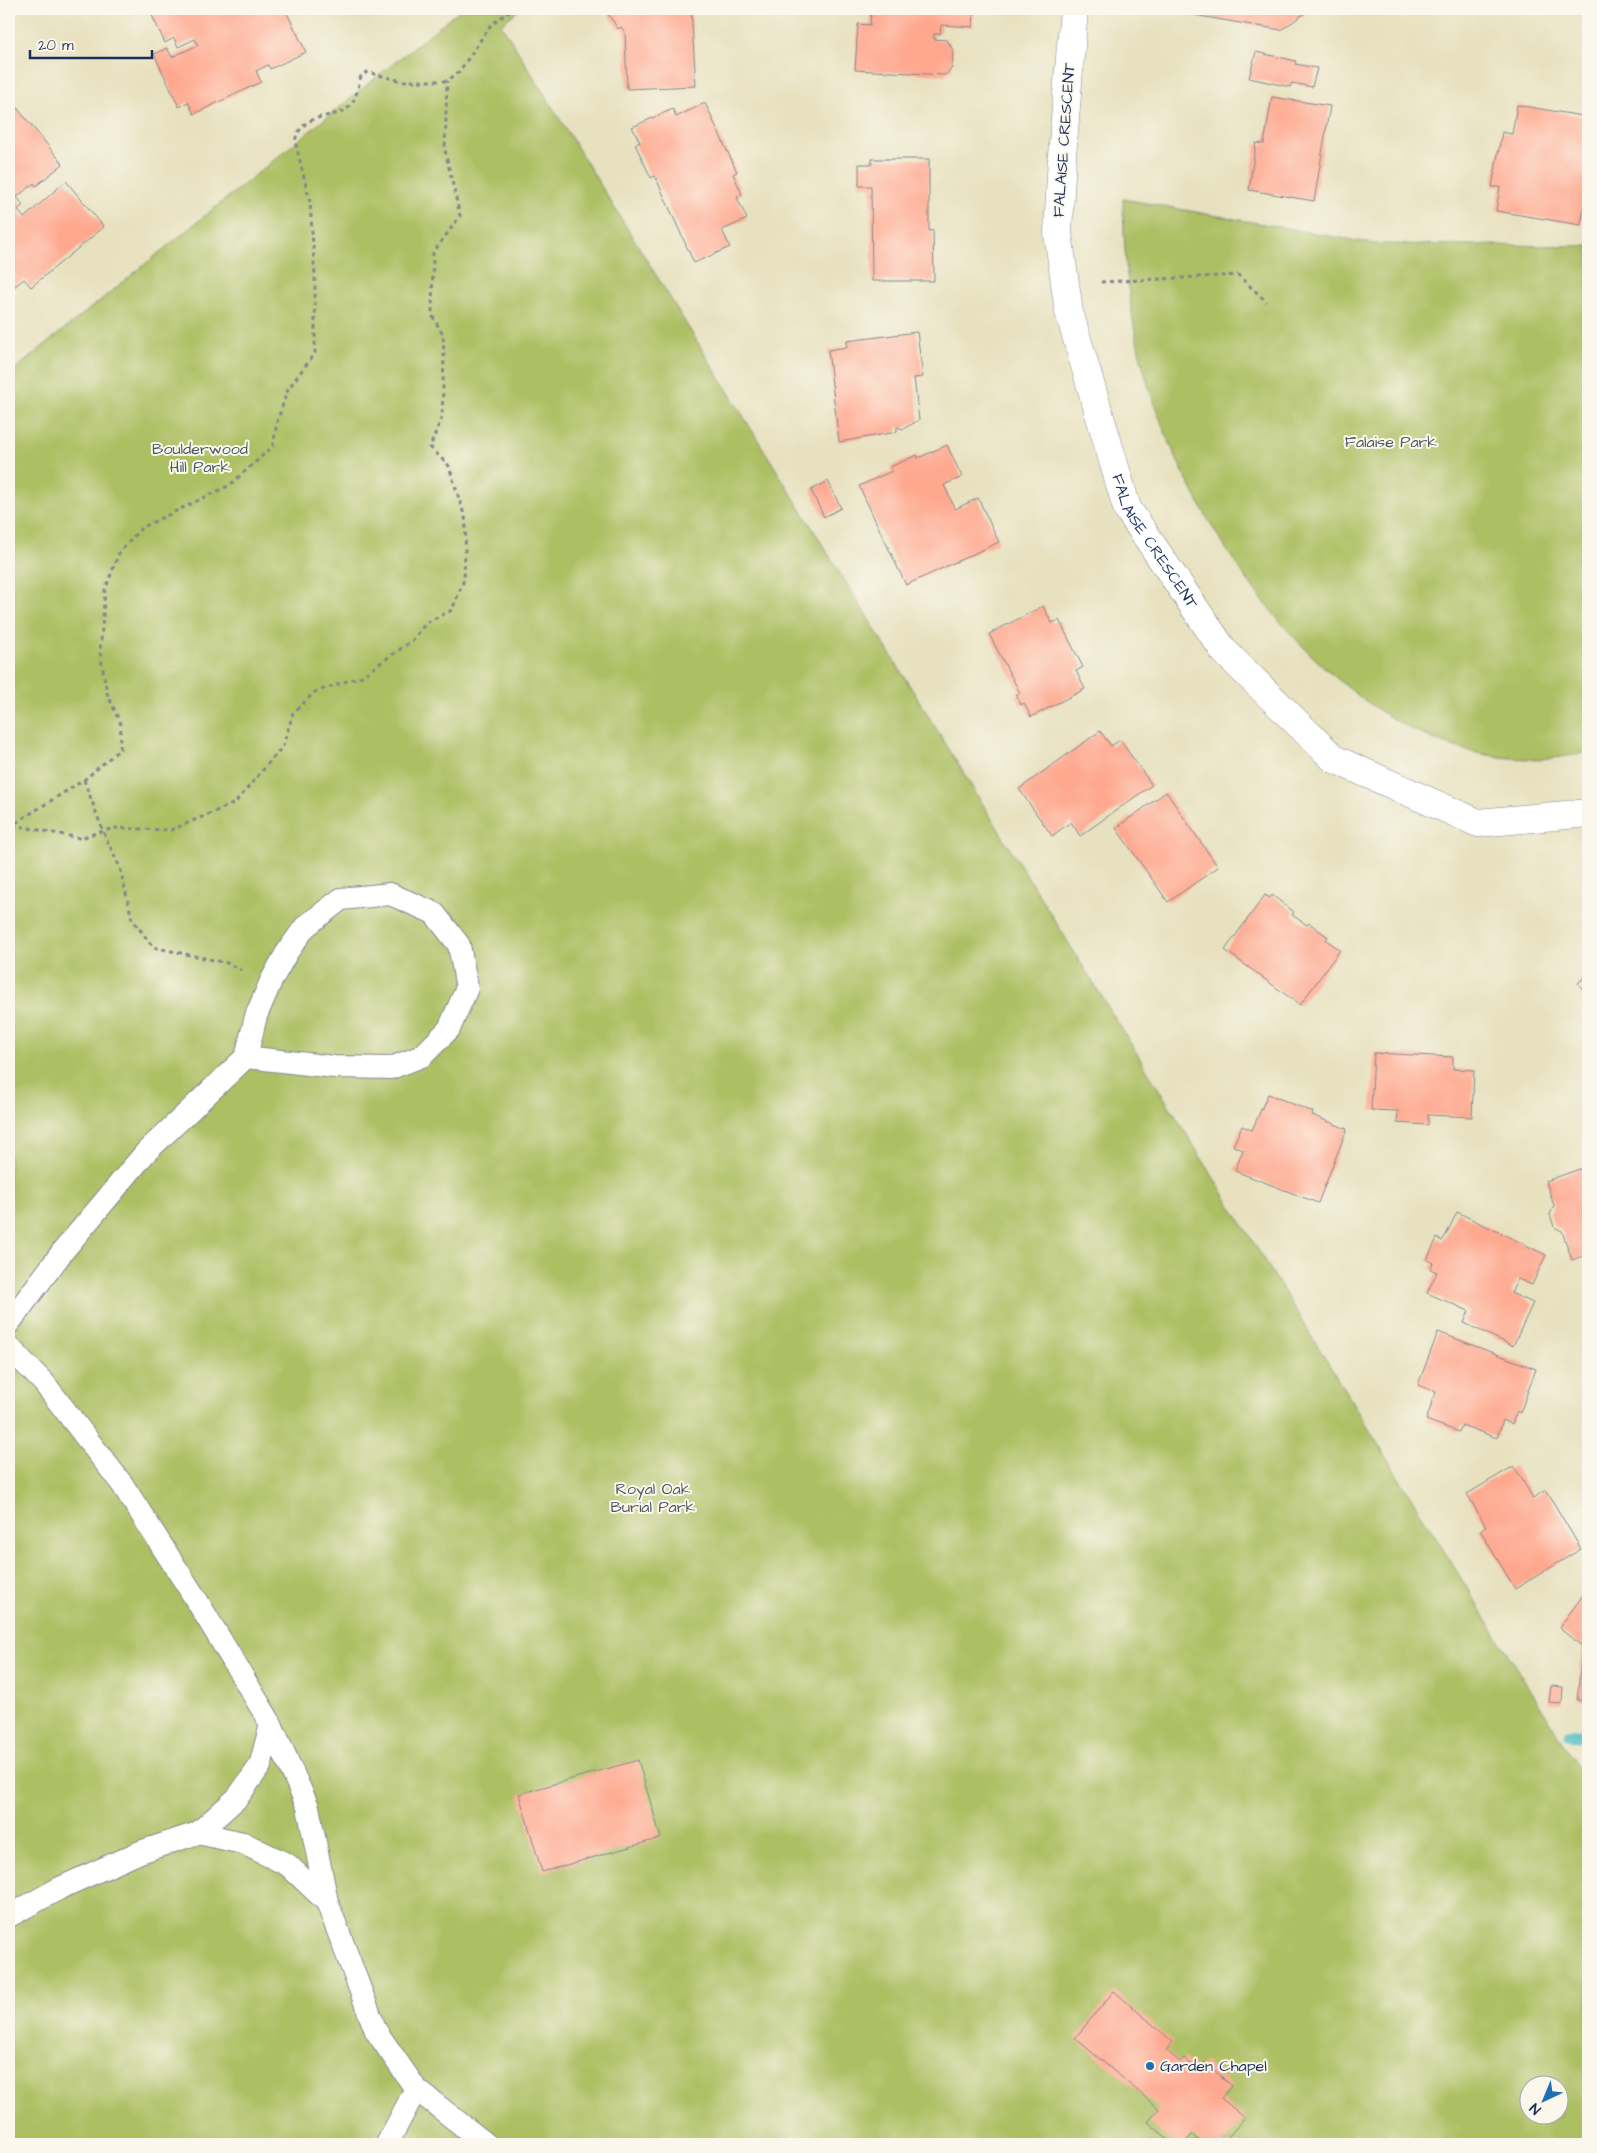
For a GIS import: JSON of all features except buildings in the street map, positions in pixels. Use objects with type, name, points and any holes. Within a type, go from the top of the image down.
[{"type":"street","name":"FALAISE CRESCENT","points":[[1074,9],[1058,233],[1069,312],[1127,508],[1224,650],[1334,759],[1478,823],[1588,813]]},
{"type":"lane","points":[[9,1322],[63,1251],[146,1152],[215,1084],[246,1057],[256,1016],[271,981],[287,952],[305,927],[341,899],[390,894],[434,913],[459,945],[467,988],[449,1029],[422,1056],[391,1068],[334,1067],[246,1057]]},
{"type":"lane","points":[[9,1347],[44,1382],[122,1484],[196,1599],[271,1724],[308,1807],[327,1902],[376,2031],[416,2089],[486,2144]]},
{"type":"lane","points":[[9,1916],[60,1888],[140,1852],[198,1833],[237,1798],[260,1766],[271,1724]]},
{"type":"lane","points":[[198,1833],[243,1843],[288,1865],[327,1902]]},
{"type":"lane","points":[[387,2144],[416,2089]]},
{"type":"path","points":[[9,827],[84,780],[120,749],[121,725],[107,694],[100,653],[105,590],[119,553],[141,528],[230,484],[273,446],[277,422],[288,389],[315,353],[316,276],[310,202],[295,141],[297,132],[316,117],[347,110],[355,99],[361,76],[367,72],[402,81],[447,81],[459,72],[490,26],[512,9]]},
{"type":"path","points":[[13,824],[80,838],[114,828],[171,830],[235,803],[283,746],[293,713],[315,692],[362,676],[413,640],[426,623],[452,610],[464,580],[466,521],[449,466],[430,447],[442,417],[444,356],[443,335],[432,315],[433,253],[460,216],[445,150],[447,81]]},
{"type":"path","points":[[1065,284],[1238,275],[1267,302]]},
{"type":"path","points":[[84,780],[103,831],[120,868],[132,919],[153,947],[227,962],[250,975],[271,981]]},
{"type":"green space","name":"Royal Oak Burial Park","points":[[461,9],[520,9],[501,24],[1588,1784],[1588,2144],[9,2144],[9,374]]},
{"type":"green space","name":"Falaise Park","points":[[1123,199],[1375,244],[1588,246],[1588,752],[1512,758],[1441,742],[1375,707],[1315,658],[1262,599],[1217,534],[1180,466],[1153,400],[1139,351],[1130,301]]},
{"type":"waterway","points":[[1569,1734],[1588,1735]]},
{"type":"place","name":"Garden Chapel","points":[[1150,2066]]},
{"type":"park label","name":"Boulderwood Hill Park","points":[[200,458]]}]
